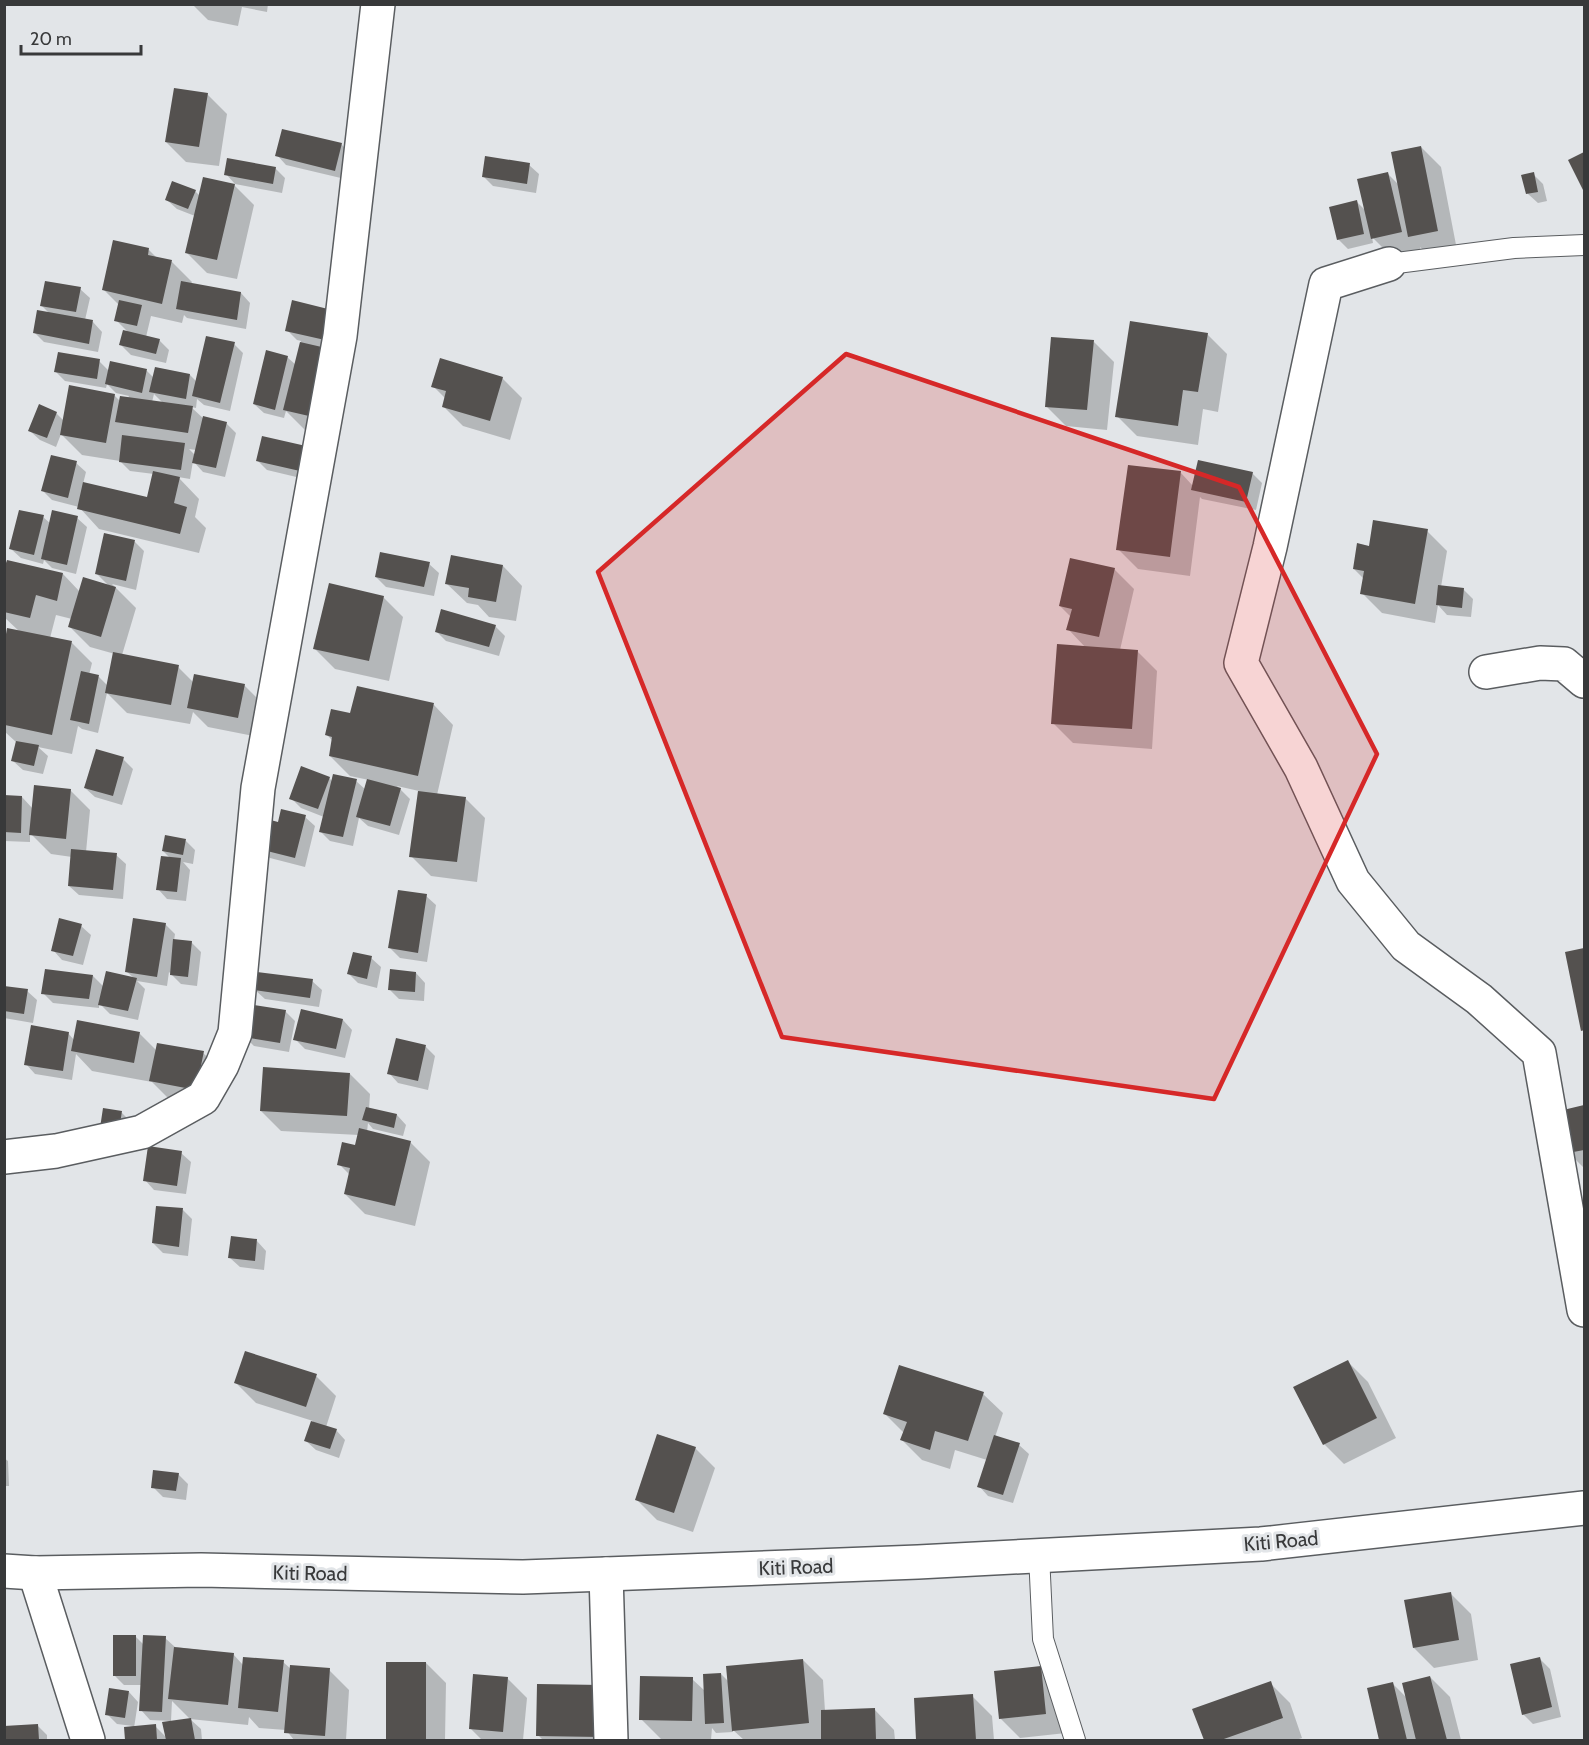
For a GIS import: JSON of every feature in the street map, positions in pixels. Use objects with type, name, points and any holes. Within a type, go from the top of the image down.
[{"type":"street","points":[[4,1157],[56,1151],[142,1132],[203,1098],[222,1065],[235,1033],[258,788],[340,336],[378,4]]},
{"type":"street","points":[[1389,264],[1326,284],[1270,546],[1241,663],[1301,768],[1353,881],[1406,946],[1479,999],[1539,1053],[1584,1310]]},
{"type":"street","points":[[1486,672],[1540,663],[1564,664],[1584,681]]},
{"type":"street","name":"Kiti Road","points":[[20,1572],[201,1570],[523,1577],[606,1574],[1261,1544],[1584,1508]]},
{"type":"street","points":[[20,1572],[88,1740]]},
{"type":"street","points":[[606,1574],[611,1740]]},
{"type":"lane","points":[[1389,264],[1514,248],[1584,245]]},
{"type":"lane","points":[[1039,1555],[1043,1639],[1075,1740]]},
{"type":"highlighted area","points":[[846,354],[1239,487],[1377,754],[1214,1099],[782,1037],[598,572]]},
{"type":"building","points":[[174,88],[208,93],[199,147],[165,142]]},
{"type":"building","points":[[282,129],[342,143],[335,171],[275,156]]},
{"type":"building","points":[[1421,146],[1438,231],[1408,237],[1391,152]]},
{"type":"building","points":[[1584,152],[1584,192],[1568,160]]},
{"type":"building","points":[[485,156],[530,163],[527,184],[482,177]]},
{"type":"building","points":[[227,158],[276,167],[273,184],[224,175]]},
{"type":"building","points":[[1388,172],[1402,232],[1371,239],[1357,179]]},
{"type":"building","points":[[1534,172],[1538,192],[1526,194],[1521,175]]},
{"type":"building","points":[[203,177],[235,184],[217,260],[185,253]]},
{"type":"building","points":[[172,181],[196,190],[188,209],[165,200]]},
{"type":"building","points":[[1357,200],[1364,234],[1337,240],[1329,207]]},
{"type":"building","points":[[113,240],[149,248],[148,255],[172,260],[162,304],[102,290]]},
{"type":"building","points":[[45,281],[81,287],[76,312],[40,306]]},
{"type":"building","points":[[181,281],[241,292],[237,320],[176,309]]},
{"type":"building","points":[[119,300],[142,305],[137,326],[114,321]]},
{"type":"building","points":[[292,300],[332,310],[325,340],[285,331]]},
{"type":"building","points":[[37,310],[93,320],[89,344],[33,333]]},
{"type":"building","points":[[1130,321],[1208,333],[1198,392],[1183,390],[1178,426],[1115,417]]},
{"type":"building","points":[[123,330],[160,339],[156,354],[119,345]]},
{"type":"building","points":[[206,336],[235,342],[220,403],[192,396]]},
{"type":"building","points":[[1051,337],[1094,340],[1087,410],[1045,407]]},
{"type":"building","points":[[300,342],[326,348],[309,416],[283,410]]},
{"type":"building","points":[[266,350],[288,356],[275,410],[253,404]]},
{"type":"building","points":[[58,352],[100,359],[97,379],[54,372]]},
{"type":"building","points":[[440,358],[503,377],[490,421],[442,407],[446,391],[431,387]]},
{"type":"building","points":[[110,361],[147,369],[142,393],[105,384]]},
{"type":"building","points":[[155,367],[190,374],[186,399],[149,392]]},
{"type":"building","points":[[69,385],[115,394],[106,443],[60,435]]},
{"type":"building","points":[[120,396],[193,406],[188,433],[115,422]]},
{"type":"building","points":[[39,404],[57,412],[47,438],[28,431]]},
{"type":"building","points":[[203,416],[227,422],[216,468],[192,463]]},
{"type":"building","points":[[122,435],[185,443],[181,470],[119,462]]},
{"type":"building","points":[[262,436],[306,446],[300,471],[256,461]]},
{"type":"building","points":[[51,455],[77,461],[68,498],[41,491]]},
{"type":"building","points":[[1198,460],[1253,472],[1246,502],[1191,490]]},
{"type":"building","points":[[1128,465],[1181,471],[1170,557],[1116,550]]},
{"type":"building","points":[[153,471],[180,477],[174,503],[187,507],[180,534],[77,509],[83,482],[147,497]]},
{"type":"building","points":[[19,510],[44,515],[34,555],[9,549]]},
{"type":"building","points":[[52,510],[78,516],[67,565],[41,559]]},
{"type":"building","points":[[1373,520],[1428,529],[1415,604],[1360,594],[1364,571],[1353,569],[1357,543],[1369,546]]},
{"type":"building","points":[[104,533],[135,540],[126,581],[95,574]]},
{"type":"building","points":[[380,552],[430,562],[424,587],[375,577]]},
{"type":"building","points":[[451,555],[503,565],[496,602],[468,597],[469,588],[445,584]]},
{"type":"building","points":[[1070,558],[1115,568],[1099,637],[1066,630],[1072,609],[1059,606]]},
{"type":"building","points":[[7,560],[63,573],[57,601],[36,595],[30,618],[4,612],[4,569]]},
{"type":"building","points":[[83,577],[116,587],[101,637],[68,627]]},
{"type":"building","points":[[329,583],[384,596],[369,661],[313,649]]},
{"type":"building","points":[[1438,585],[1464,588],[1462,608],[1436,605]]},
{"type":"building","points":[[441,609],[496,625],[489,647],[435,632]]},
{"type":"building","points":[[7,628],[72,641],[52,735],[5,725]]},
{"type":"building","points":[[1057,644],[1138,650],[1132,729],[1051,724]]},
{"type":"building","points":[[113,652],[179,665],[171,705],[105,693]]},
{"type":"building","points":[[81,671],[99,675],[89,724],[70,720]]},
{"type":"building","points":[[194,674],[245,684],[238,718],[187,708]]},
{"type":"building","points":[[357,686],[434,703],[418,776],[329,756],[332,737],[325,735],[331,709],[350,713]]},
{"type":"building","points":[[16,741],[39,745],[34,766],[11,761]]},
{"type":"building","points":[[96,749],[124,757],[113,796],[84,788]]},
{"type":"building","points":[[301,766],[330,777],[318,809],[289,799]]},
{"type":"building","points":[[333,774],[357,779],[343,837],[319,832]]},
{"type":"building","points":[[367,779],[401,788],[390,826],[356,817]]},
{"type":"building","points":[[34,785],[71,789],[66,839],[29,835]]},
{"type":"building","points":[[418,791],[466,797],[457,862],[409,857]]},
{"type":"building","points":[[4,795],[22,796],[21,833],[4,832]]},
{"type":"building","points":[[281,809],[306,815],[295,858],[259,849],[267,819],[278,822]]},
{"type":"building","points":[[165,835],[186,839],[183,855],[162,851]]},
{"type":"building","points":[[71,849],[117,853],[113,890],[68,886]]},
{"type":"building","points":[[161,856],[181,858],[177,892],[156,890]]},
{"type":"building","points":[[398,890],[427,894],[418,953],[388,948]]},
{"type":"building","points":[[59,918],[82,924],[73,956],[51,951]]},
{"type":"building","points":[[133,918],[166,923],[157,977],[125,972]]},
{"type":"building","points":[[173,939],[192,941],[188,977],[170,975]]},
{"type":"building","points":[[1584,948],[1584,1030],[1581,1031],[1565,952]]},
{"type":"building","points":[[353,952],[372,956],[367,979],[347,974]]},
{"type":"building","points":[[45,969],[93,975],[89,999],[41,994]]},
{"type":"building","points":[[390,969],[416,972],[415,992],[388,990]]},
{"type":"building","points":[[106,971],[137,978],[128,1011],[98,1005]]},
{"type":"building","points":[[257,972],[313,979],[310,998],[254,990]]},
{"type":"building","points":[[4,986],[28,989],[24,1014],[4,1011]]},
{"type":"building","points":[[248,1004],[286,1010],[280,1043],[243,1037]]},
{"type":"building","points":[[301,1009],[343,1019],[336,1049],[293,1040]]},
{"type":"building","points":[[77,1020],[140,1032],[134,1063],[71,1051]]},
{"type":"building","points":[[31,1025],[69,1032],[63,1071],[24,1065]]},
{"type":"building","points":[[396,1038],[426,1045],[418,1081],[387,1074]]},
{"type":"building","points":[[157,1043],[204,1051],[196,1090],[149,1081]]},
{"type":"building","points":[[263,1067],[350,1073],[347,1116],[260,1111]]},
{"type":"building","points":[[1584,1105],[1584,1150],[1568,1153],[1559,1111]]},
{"type":"building","points":[[366,1107],[397,1114],[394,1128],[362,1120]]},
{"type":"building","points":[[103,1108],[122,1111],[119,1130],[100,1128]]},
{"type":"building","points":[[359,1128],[411,1141],[395,1206],[344,1194],[350,1168],[337,1165],[342,1142],[355,1145]]},
{"type":"building","points":[[148,1146],[182,1151],[177,1186],[143,1181]]},
{"type":"building","points":[[156,1206],[183,1208],[179,1247],[152,1243]]},
{"type":"building","points":[[231,1236],[257,1239],[255,1261],[228,1258]]},
{"type":"building","points":[[245,1351],[317,1374],[306,1407],[234,1383]]},
{"type":"building","points":[[1348,1360],[1377,1418],[1323,1445],[1293,1387]]},
{"type":"building","points":[[899,1365],[984,1392],[968,1441],[935,1431],[930,1450],[900,1440],[907,1422],[883,1414]]},
{"type":"building","points":[[311,1421],[337,1429],[330,1449],[304,1441]]},
{"type":"building","points":[[657,1434],[696,1447],[674,1513],[635,1500]]},
{"type":"building","points":[[994,1435],[1020,1443],[1003,1495],[977,1487]]},
{"type":"building","points":[[153,1470],[179,1473],[176,1491],[151,1488]]},
{"type":"building","points":[[1451,1592],[1459,1640],[1413,1648],[1404,1600]]},
{"type":"building","points":[[113,1635],[136,1635],[136,1676],[113,1676]]},
{"type":"building","points":[[143,1635],[166,1636],[162,1712],[139,1711]]},
{"type":"building","points":[[174,1647],[234,1653],[228,1705],[168,1699]]},
{"type":"building","points":[[243,1657],[284,1660],[278,1712],[238,1708]]},
{"type":"building","points":[[1540,1657],[1552,1707],[1522,1715],[1510,1664]]},
{"type":"building","points":[[803,1659],[809,1723],[732,1731],[726,1666]]},
{"type":"building","points":[[386,1662],[426,1662],[426,1740],[386,1740]]},
{"type":"building","points":[[290,1665],[330,1668],[325,1736],[284,1733]]},
{"type":"building","points":[[1041,1666],[1046,1714],[999,1719],[994,1671]]},
{"type":"building","points":[[721,1673],[724,1723],[705,1724],[703,1674]]},
{"type":"building","points":[[473,1674],[508,1677],[503,1732],[469,1729]]},
{"type":"building","points":[[640,1676],[693,1677],[692,1721],[639,1720]]},
{"type":"building","points":[[1430,1676],[1447,1740],[1416,1740],[1402,1683]]},
{"type":"building","points":[[1271,1681],[1283,1718],[1221,1740],[1204,1740],[1192,1709]]},
{"type":"building","points":[[1393,1682],[1407,1740],[1379,1740],[1367,1688]]},
{"type":"building","points":[[537,1684],[602,1685],[600,1737],[536,1736]]},
{"type":"building","points":[[109,1688],[129,1691],[125,1718],[105,1715]]},
{"type":"building","points":[[973,1694],[976,1740],[916,1740],[914,1698]]},
{"type":"building","points":[[875,1708],[876,1740],[821,1740],[821,1710]]},
{"type":"building","points":[[191,1718],[195,1740],[166,1740],[162,1722]]},
{"type":"building","points":[[38,1724],[39,1740],[5,1740],[4,1726]]},
{"type":"building","points":[[156,1724],[157,1740],[125,1740],[124,1727]]}]
